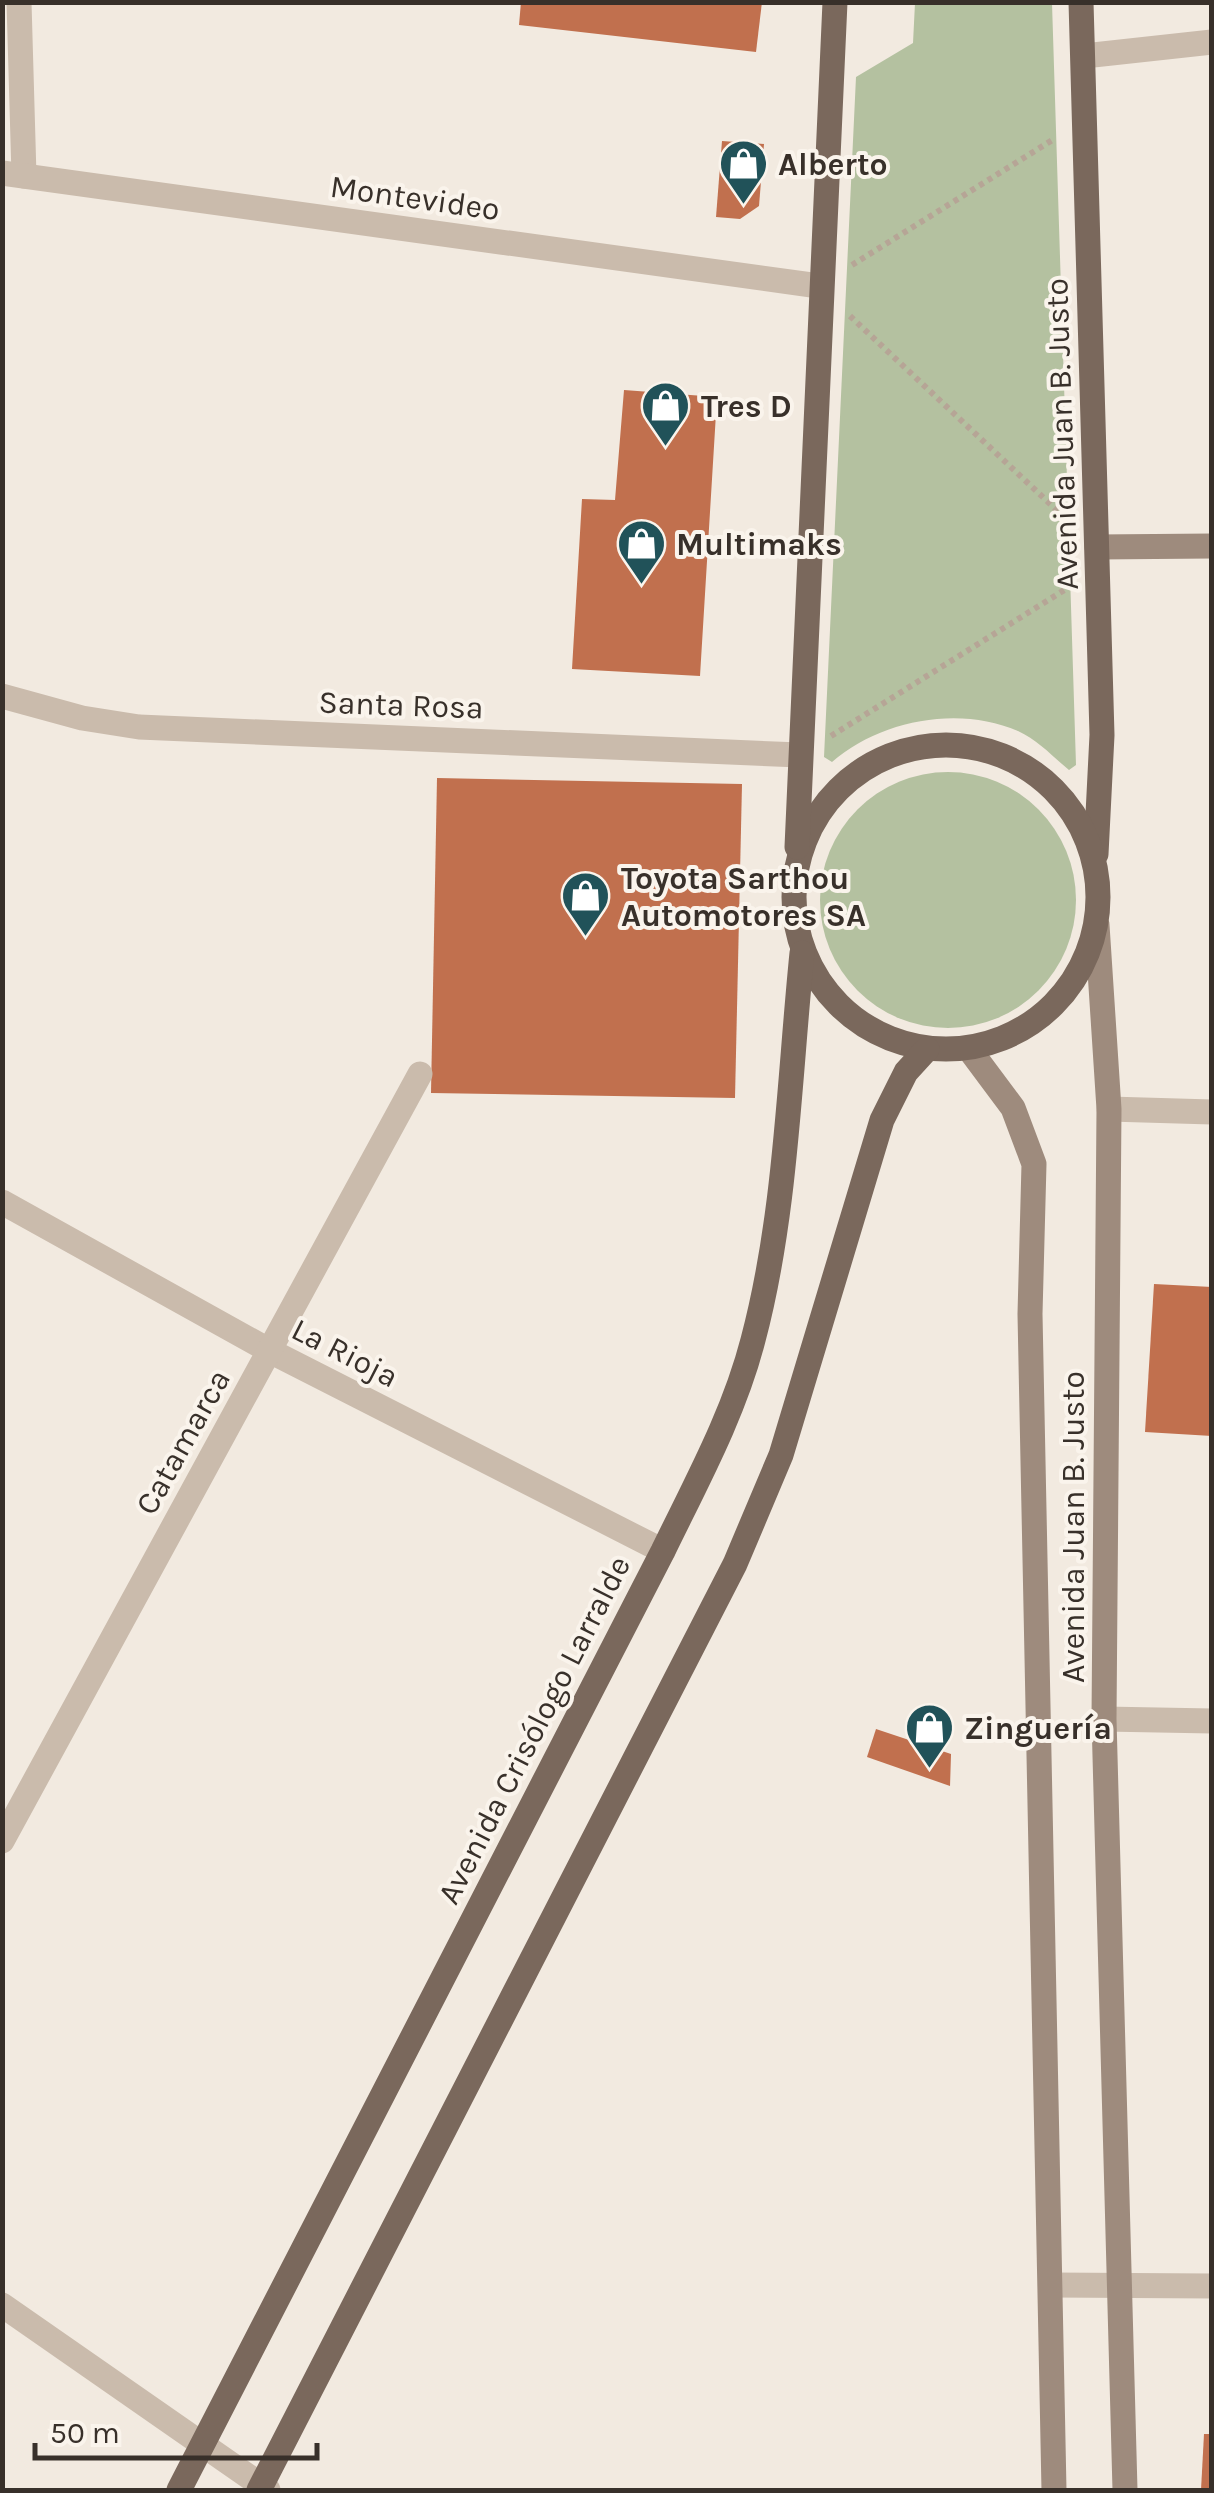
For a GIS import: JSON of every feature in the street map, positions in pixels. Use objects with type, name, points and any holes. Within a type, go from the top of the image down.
[{"type":"main road","points":[[796,862],[814,820],[855,775],[881,758],[925,745],[970,745],[1014,759],[1052,786],[1080,821],[1096,864],[1097,925],[1081,969],[1052,1007],[1014,1035],[969,1049],[928,1050],[888,1040],[852,1019],[823,990],[802,953],[793,908],[835,2]]},
{"type":"main road","name":"Avenida Juan B. Justo","points":[[1081,2],[1102,735],[1096,864]]},
{"type":"main road","points":[[1098,558],[1212,546]]},
{"type":"main road","name":"Avenida Juan B. Justo","points":[[1097,925],[1109,1110],[1104,1718],[1125,2490]]},
{"type":"main road","name":"Avenida Crisólogo Larralde","points":[[179,2490],[663,1551],[722,1427],[753,1341],[772,1246],[802,953]]},
{"type":"main road","name":"Avenida Juan B. Justo","points":[[969,1049],[1013,1108],[1034,1164],[1030,1314],[1054,2490]]},
{"type":"main road","points":[[263,2489],[736,1564],[781,1455],[882,1120],[906,1072],[928,1050]]},
{"type":"street","points":[[13,175],[20,2]]},
{"type":"street","points":[[1084,56],[1212,42]]},
{"type":"street","name":"Montevideo","points":[[13,175],[819,286]]},
{"type":"street","name":"Santa Rosa","points":[[2,696],[82,718],[139,726],[800,755]]},
{"type":"street","name":"Catamarca","points":[[2,1841],[420,1074]]},
{"type":"street","points":[[1109,1110],[1212,1112]]},
{"type":"street","name":"La Rioja","points":[[2,1202],[270,1351],[663,1551]]},
{"type":"street","points":[[1104,1718],[1212,1721]]},
{"type":"street","points":[[1051,2285],[1212,2286]]},
{"type":"street","points":[[2,2305],[263,2489]]},
{"type":"path","points":[[800,755],[1098,558],[819,286],[1086,119]]},
{"type":"green space","points":[[915,3],[1052,3],[1076,765],[1069,770],[1018,731],[971,719],[946,718],[896,727],[851,748],[832,762],[824,757],[856,77],[913,43]]},
{"type":"green space","points":[[948,772],[997,782],[1038,810],[1066,851],[1076,900],[1066,949],[1038,990],[997,1018],[948,1028],[899,1018],[858,990],[830,949],[820,900],[830,851],[858,810],[899,782]]},
{"type":"building","points":[[521,2],[762,2],[756,52],[519,25]]},
{"type":"building","points":[[722,141],[764,144],[759,206],[740,219],[716,217]]},
{"type":"building","name":"Multimaks","points":[[624,390],[717,397],[700,676],[572,669],[582,499],[615,500]]},
{"type":"building","name":"Toyota Sarthou Automotores SA","points":[[437,778],[742,784],[735,1098],[431,1093]]},
{"type":"building","points":[[1154,1284],[1212,1287],[1212,1436],[1145,1432]]},
{"type":"building","name":"Zinguería","points":[[876,1729],[951,1754],[950,1786],[867,1757]]},
{"type":"building","points":[[1204,2434],[1212,2434],[1212,2490],[1201,2490]]},
{"type":"place","name":"Alberto","points":[[743,206]]},
{"type":"place","name":"Tres D","points":[[666,448]]},
{"type":"place","name":"Multimaks","points":[[641,586]]},
{"type":"place","name":"Toyota Sarthou Automotores SA","points":[[586,938]]},
{"type":"place","name":"Zinguería","points":[[929,1770]]}]
